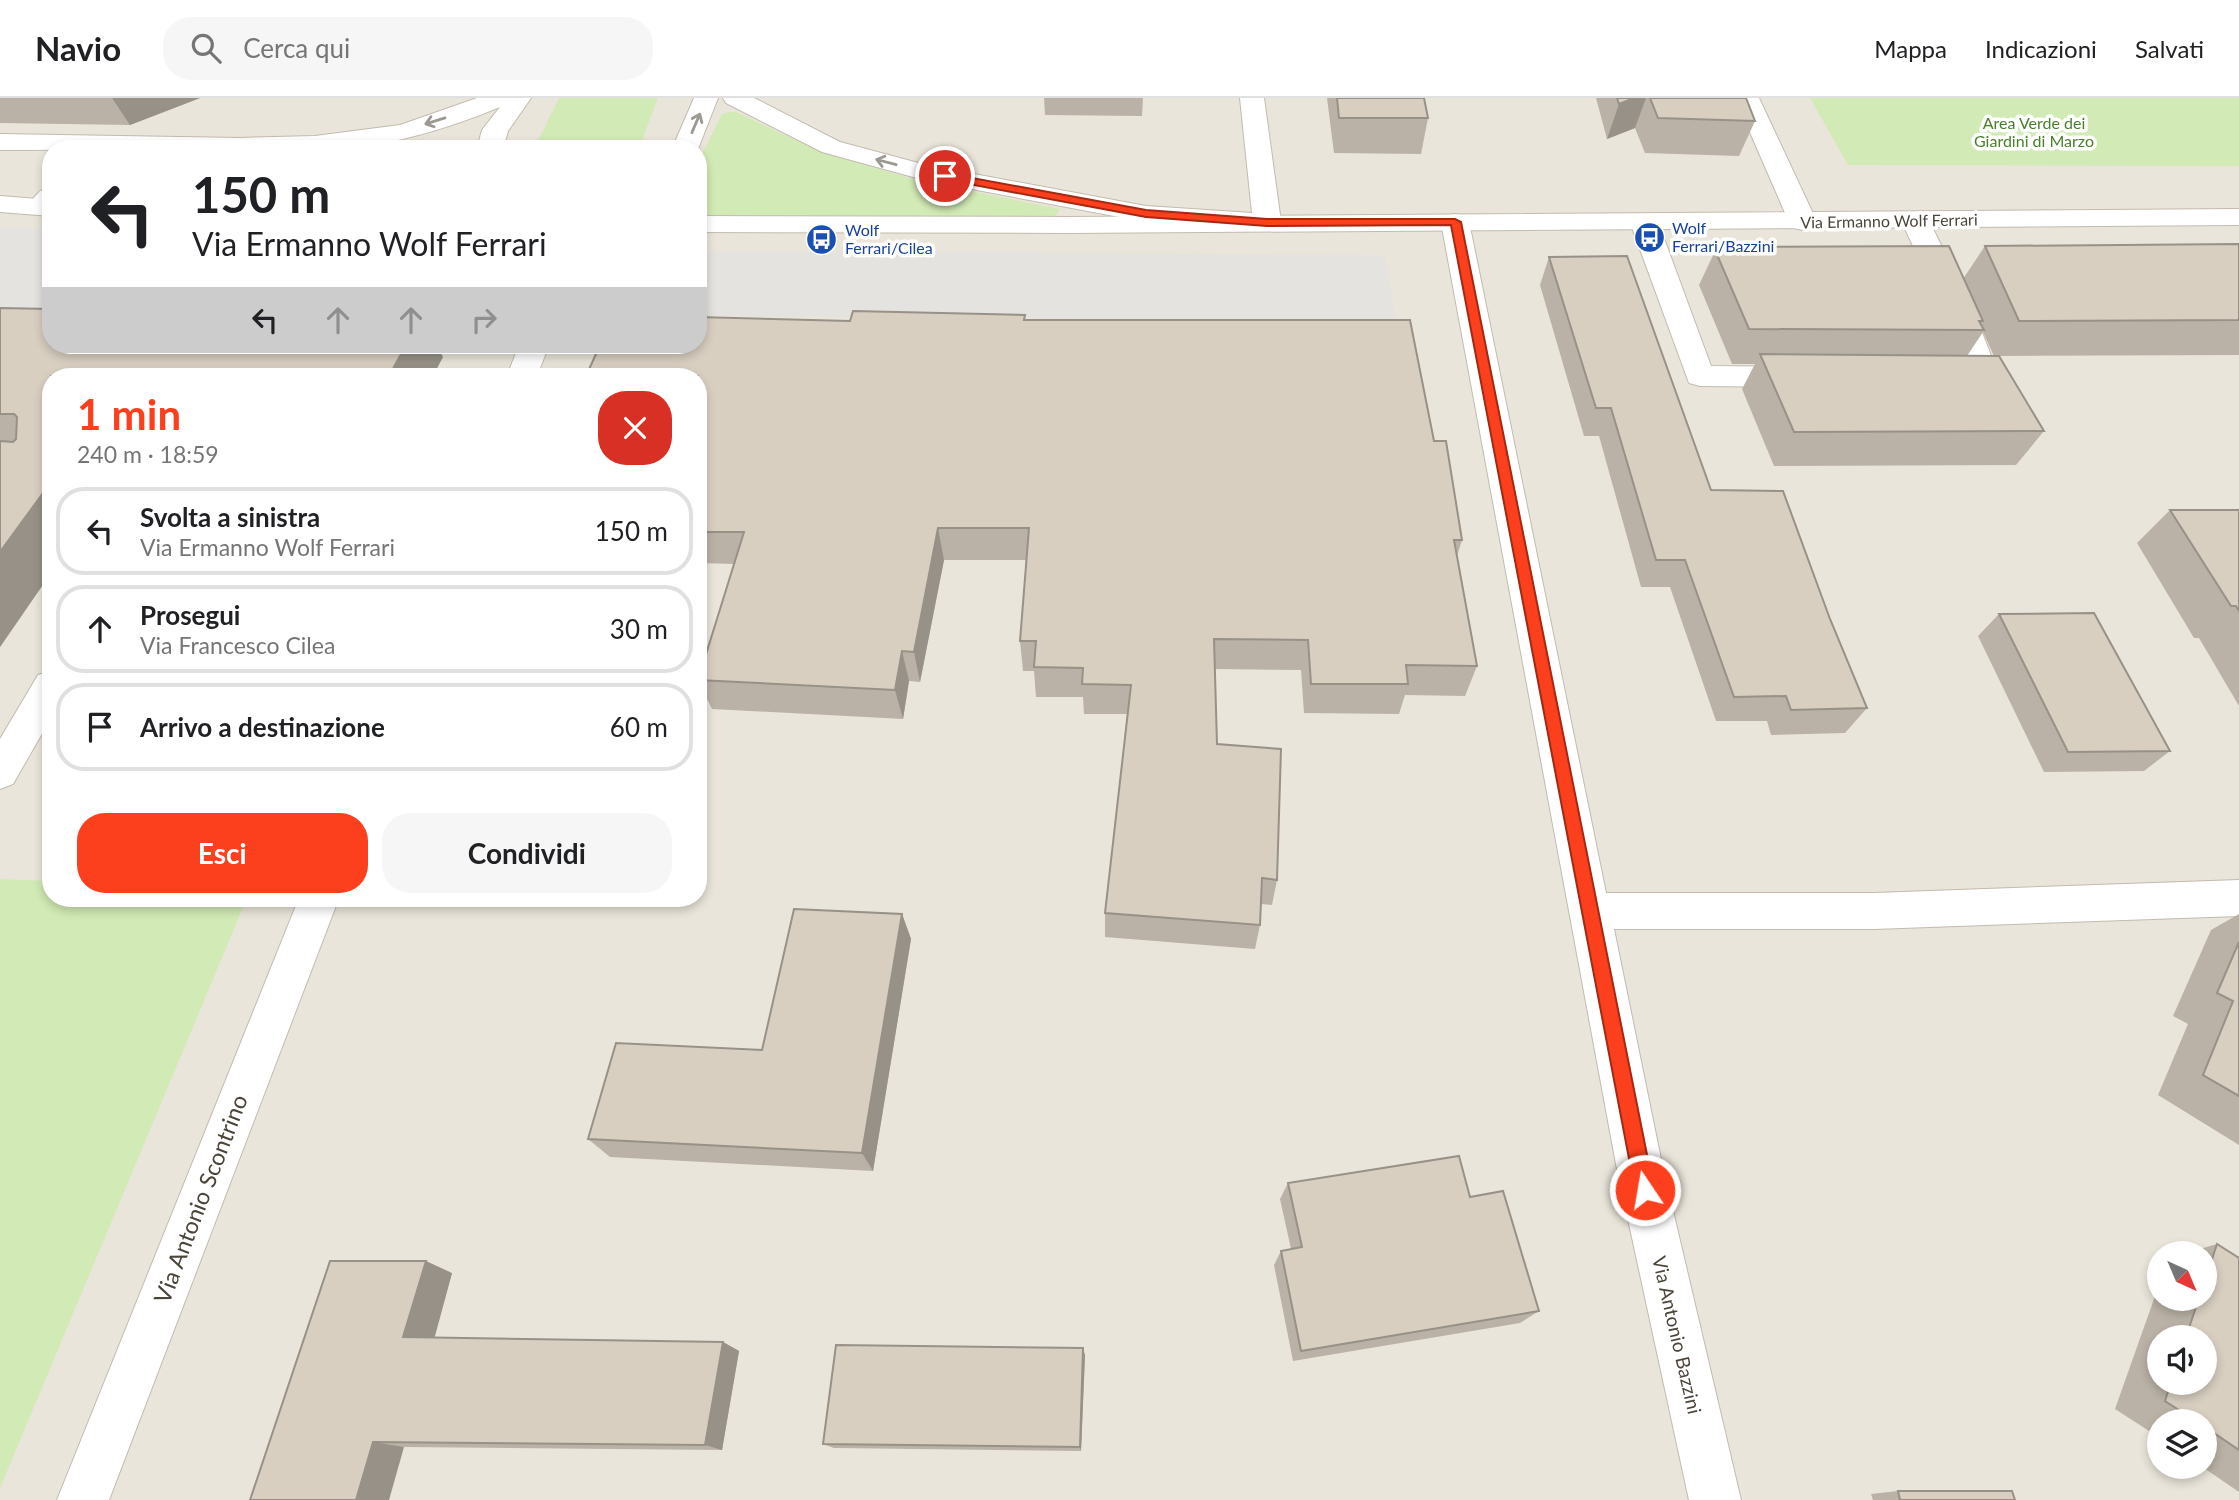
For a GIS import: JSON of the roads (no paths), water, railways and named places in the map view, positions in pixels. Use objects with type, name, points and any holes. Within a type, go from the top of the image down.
[{"type":"street","points":[[352,140],[391,135],[460,114],[499,98]]},
{"type":"street","points":[[492,140],[495,130],[519,98]]},
{"type":"street","points":[[689,140],[706,98]]},
{"type":"street","points":[[735,98],[831,147],[924,172],[1146,214],[1267,222],[1252,98]]},
{"type":"street","points":[[1747,98],[1803,222]]},
{"type":"street","points":[[0,142],[42,144]]},
{"type":"street","points":[[0,204],[42,203]]},
{"type":"street","name":"Via Ermanno Wolf Ferrari","points":[[707,224],[1803,222],[2239,217]]},
{"type":"street","points":[[1915,220],[1962,320],[1985,378],[1930,378]]},
{"type":"street","name":"Via Antonio Bazzini","points":[[1455,222],[1639,1164],[1715,1500]]},
{"type":"street","points":[[1644,222],[1700,376],[1822,377]]},
{"type":"street","points":[[0,773],[42,701]]},
{"type":"street","points":[[1590,911],[1874,911],[2239,898]]},
{"type":"street","name":"Via Antonio Scontrino","points":[[83,1500],[315,907]]},
{"type":"place","name":"Wolf Ferrari/Bazzini","points":[[1649,237]]},
{"type":"place","name":"Wolf Ferrari/Cilea","points":[[822,239]]},
{"type":"park label","name":"Area Verde dei Giardini di Marzo","points":[[2034,132]]}]
